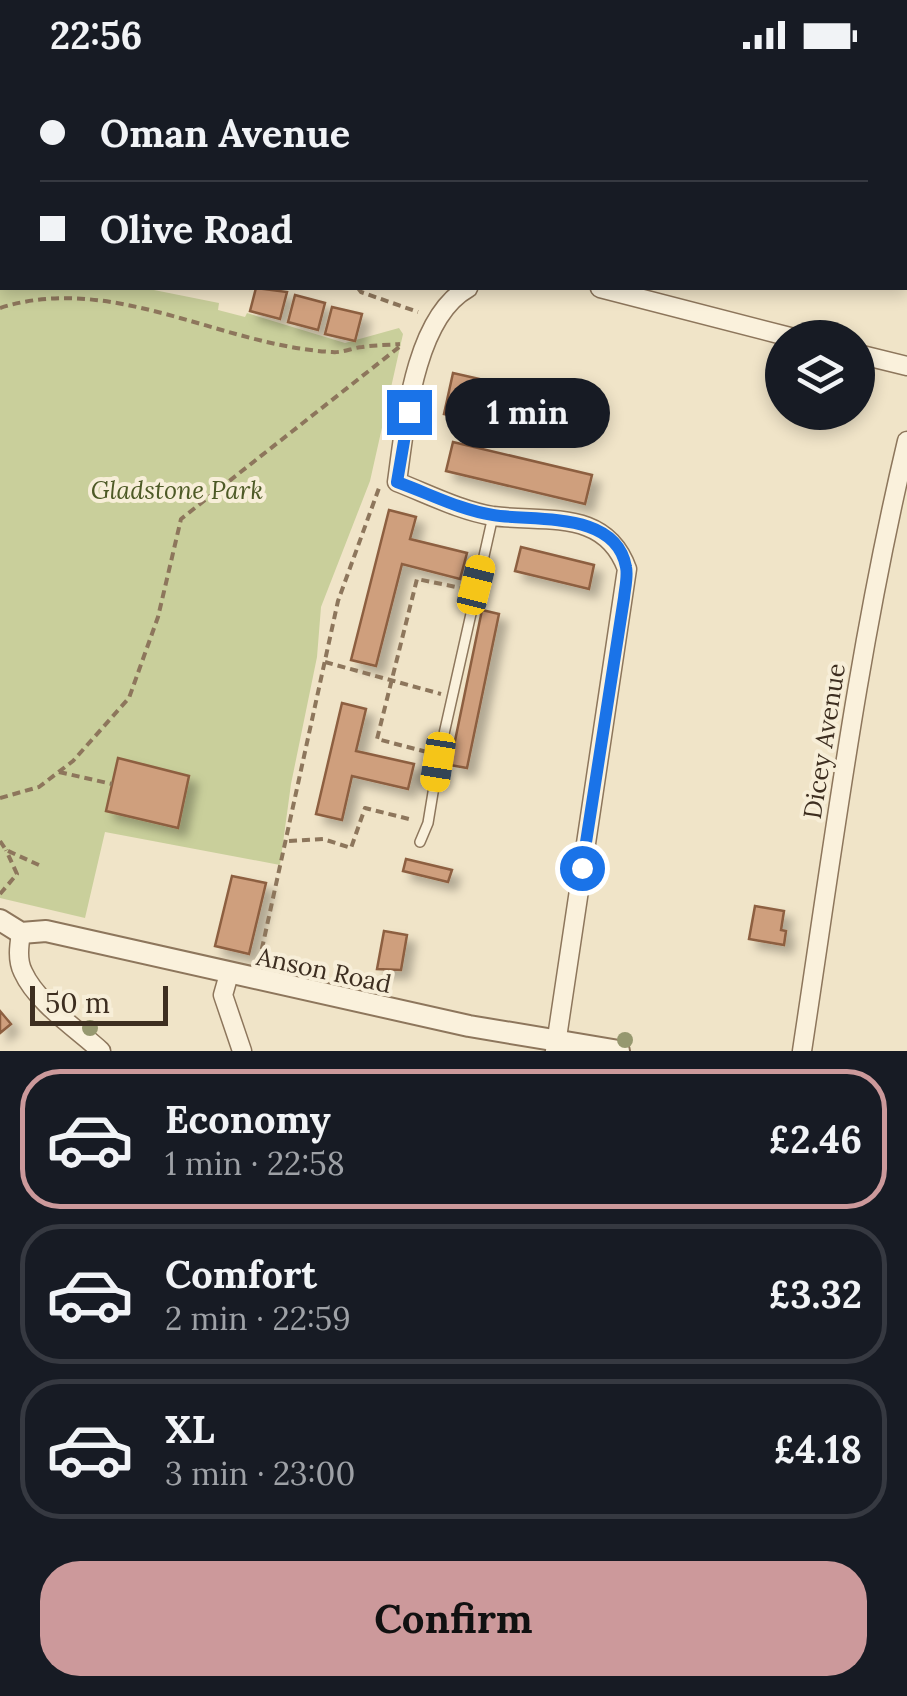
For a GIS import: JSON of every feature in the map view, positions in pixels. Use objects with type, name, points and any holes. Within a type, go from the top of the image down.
[{"type":"street","points":[[464,290],[451,297],[425,348],[390,480],[493,516],[540,517],[600,530],[622,553],[627,569],[555,1046]]},
{"type":"street","points":[[640,293],[765,330]]},
{"type":"street","points":[[875,358],[907,366]]},
{"type":"street","name":"Dicey Avenue","points":[[802,1051],[863,654],[882,544],[907,441]]},
{"type":"street","points":[[0,920],[21,933],[18,955],[22,972],[52,1008],[101,1051]]},
{"type":"street","name":"Anson Road","points":[[21,933],[46,931],[555,1046],[619,1051]]},
{"type":"street","points":[[229,974],[224,995],[242,1051]]},
{"type":"lane","points":[[420,842],[428,824],[439,756],[493,516]]},
{"type":"path","points":[[360,290],[418,312]]},
{"type":"path","points":[[0,308],[16,303],[99,299],[335,353],[365,346],[404,344],[181,518],[158,617],[128,698],[59,772],[38,787],[0,798]]},
{"type":"path","points":[[256,972],[338,601],[390,480]]},
{"type":"path","points":[[439,756],[377,739],[417,580],[475,590]]},
{"type":"path","points":[[325,662],[452,698]]},
{"type":"path","points":[[59,772],[112,784]]},
{"type":"path","points":[[287,841],[323,839],[351,848],[365,808],[428,824]]},
{"type":"path","points":[[0,841],[17,874],[0,894]]},
{"type":"path","points":[[6,850],[41,866]]},
{"type":"green space","name":"Gladstone Park","points":[[0,290],[154,290],[219,303],[218,310],[245,317],[247,313],[345,343],[399,328],[403,334],[370,481],[321,607],[317,657],[291,784],[280,865],[105,832],[85,918],[0,898]]},
{"type":"building","points":[[255,290],[287,292],[280,319],[250,311]]},
{"type":"building","points":[[295,295],[325,303],[318,330],[288,322]]},
{"type":"building","points":[[332,307],[362,314],[355,341],[325,334]]},
{"type":"building","points":[[453,373],[545,394],[536,435],[444,414]]},
{"type":"building","points":[[453,442],[592,475],[585,504],[446,471]]},
{"type":"building","points":[[389,510],[416,517],[410,539],[467,553],[460,579],[402,564],[376,666],[351,660]]},
{"type":"building","points":[[521,547],[594,565],[589,589],[515,571]]},
{"type":"building","points":[[482,610],[499,614],[467,768],[450,765]]},
{"type":"building","points":[[342,703],[366,709],[356,751],[414,764],[408,789],[352,776],[342,820],[316,814]]},
{"type":"building","points":[[118,758],[189,776],[178,828],[106,811]]},
{"type":"building","points":[[406,859],[452,870],[448,882],[403,871]]},
{"type":"building","points":[[232,876],[266,883],[249,954],[215,946]]},
{"type":"building","points":[[755,906],[784,911],[784,945],[749,939]]},
{"type":"building","points":[[384,931],[407,935],[401,970],[377,969]]},
{"type":"building","points":[[0,1011],[11,1024],[0,1033]]},
{"type":"route","points":[[409,412],[397,482],[493,516],[540,517],[600,530],[622,553],[627,569],[624,598],[582,868]]}]
